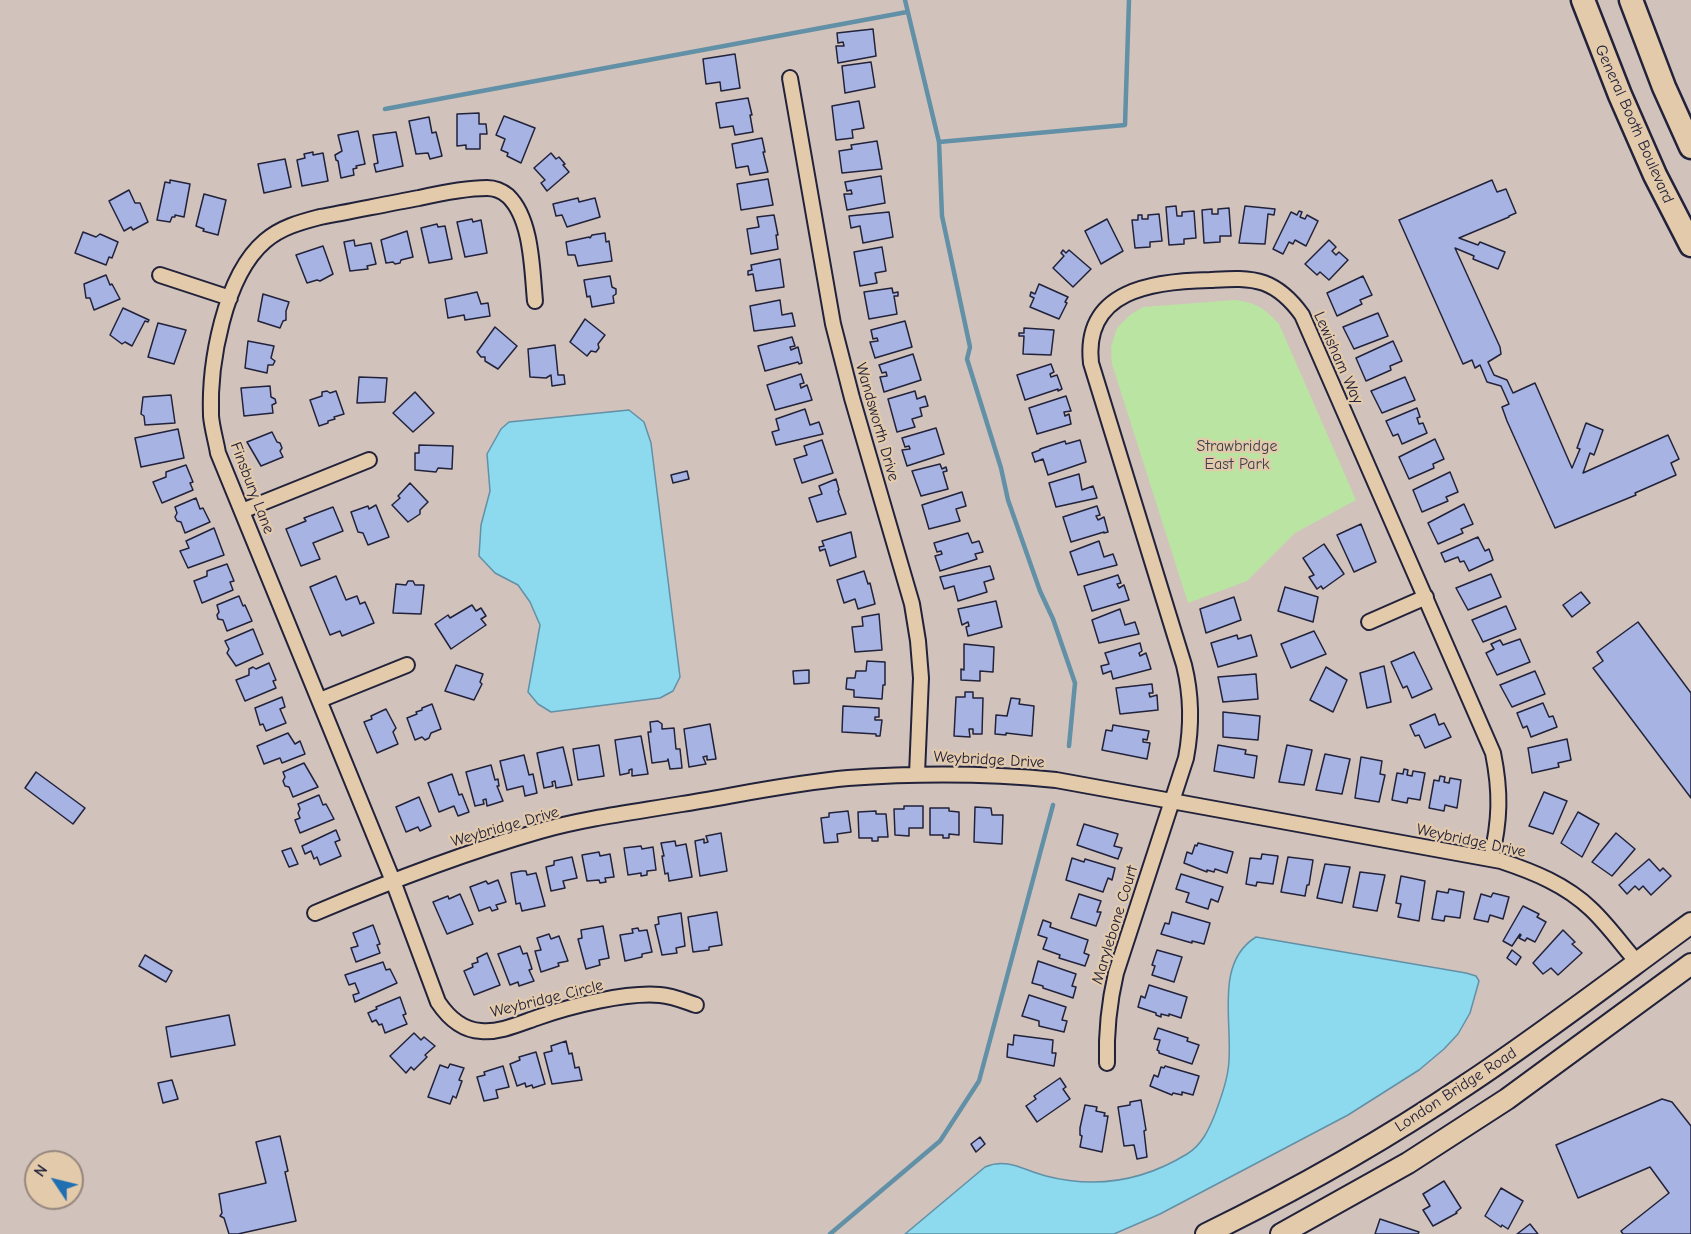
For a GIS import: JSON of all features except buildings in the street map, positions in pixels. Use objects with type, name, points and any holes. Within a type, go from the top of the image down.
[{"type":"highway","name":"General Booth Boulevard","points":[[1583,0],[1624,105],[1655,175],[1691,245]]},
{"type":"highway","points":[[1631,0],[1664,87],[1691,147]]},
{"type":"main road","name":"London Bridge Road","points":[[1206,1234],[1335,1166],[1409,1123],[1522,1047],[1691,922]]},
{"type":"main road","name":"London Bridge Road","points":[[1281,1234],[1408,1163],[1507,1099],[1691,964]]},
{"type":"street","name":"Wandsworth Drive","points":[[790,78],[833,324],[852,398],[912,604],[921,678],[917,774]]},
{"type":"street","name":"Finsbury Lane","points":[[393,881],[218,453],[211,420],[211,388],[216,349],[230,298],[243,268],[266,240],[290,226],[320,217],[489,187],[508,196],[525,227],[530,248],[535,301]]},
{"type":"street","points":[[160,275],[230,298]]},
{"type":"street","name":"Lewisham Way","points":[[1173,800],[1186,758],[1191,732],[1189,686],[1185,665],[1091,363],[1089,348],[1091,334],[1103,310],[1116,298],[1127,293],[1178,281],[1247,279],[1279,290],[1292,301],[1302,315],[1493,753],[1500,805],[1498,831],[1491,859]]},
{"type":"street","points":[[242,511],[369,459]]},
{"type":"street","points":[[1369,622],[1426,597]]},
{"type":"street","points":[[320,700],[407,665]]},
{"type":"street","name":"Weybridge Drive","points":[[315,913],[393,881],[542,831],[786,786],[917,774],[1002,774],[1056,780],[1173,800],[1491,859],[1551,880],[1574,894],[1593,910],[1637,962]]},
{"type":"street","name":"Marylebone Court","points":[[1107,1063],[1106,1033],[1109,1003],[1116,973],[1173,800]]},
{"type":"street","name":"Weybridge Circle","points":[[393,881],[438,1002],[446,1014],[467,1028],[495,1031],[570,1007],[640,995],[660,995],[696,1005]]},
{"type":"green space","name":"Strawbridge East Park","points":[[1235,300],[1260,307],[1279,324],[1356,500],[1295,533],[1247,581],[1188,603],[1112,364],[1111,347],[1117,328],[1130,315],[1143,307]]},
{"type":"water","points":[[629,410],[644,422],[651,443],[680,677],[673,691],[660,698],[551,712],[538,704],[528,692],[540,625],[530,602],[518,585],[495,573],[479,556],[481,525],[490,491],[487,454],[501,429],[509,422]]},
{"type":"water","points":[[1256,937],[1466,973],[1476,976],[1479,981],[1470,1013],[1458,1034],[1419,1070],[1348,1115],[1160,1214],[1114,1234],[905,1234],[985,1167],[993,1164],[1009,1164],[1065,1180],[1101,1182],[1153,1171],[1192,1150],[1201,1141],[1210,1125],[1226,1081],[1229,1054],[1228,998],[1234,963],[1242,949]]},
{"type":"waterway","points":[[905,0],[939,142],[942,216],[970,347],[967,359],[1001,468],[1008,500],[1075,683],[1069,746]]},
{"type":"waterway","points":[[939,142],[1125,125],[1129,0]]},
{"type":"waterway","points":[[385,109],[907,12]]},
{"type":"waterway","points":[[830,1234],[940,1141],[979,1081],[1053,805]]}]
